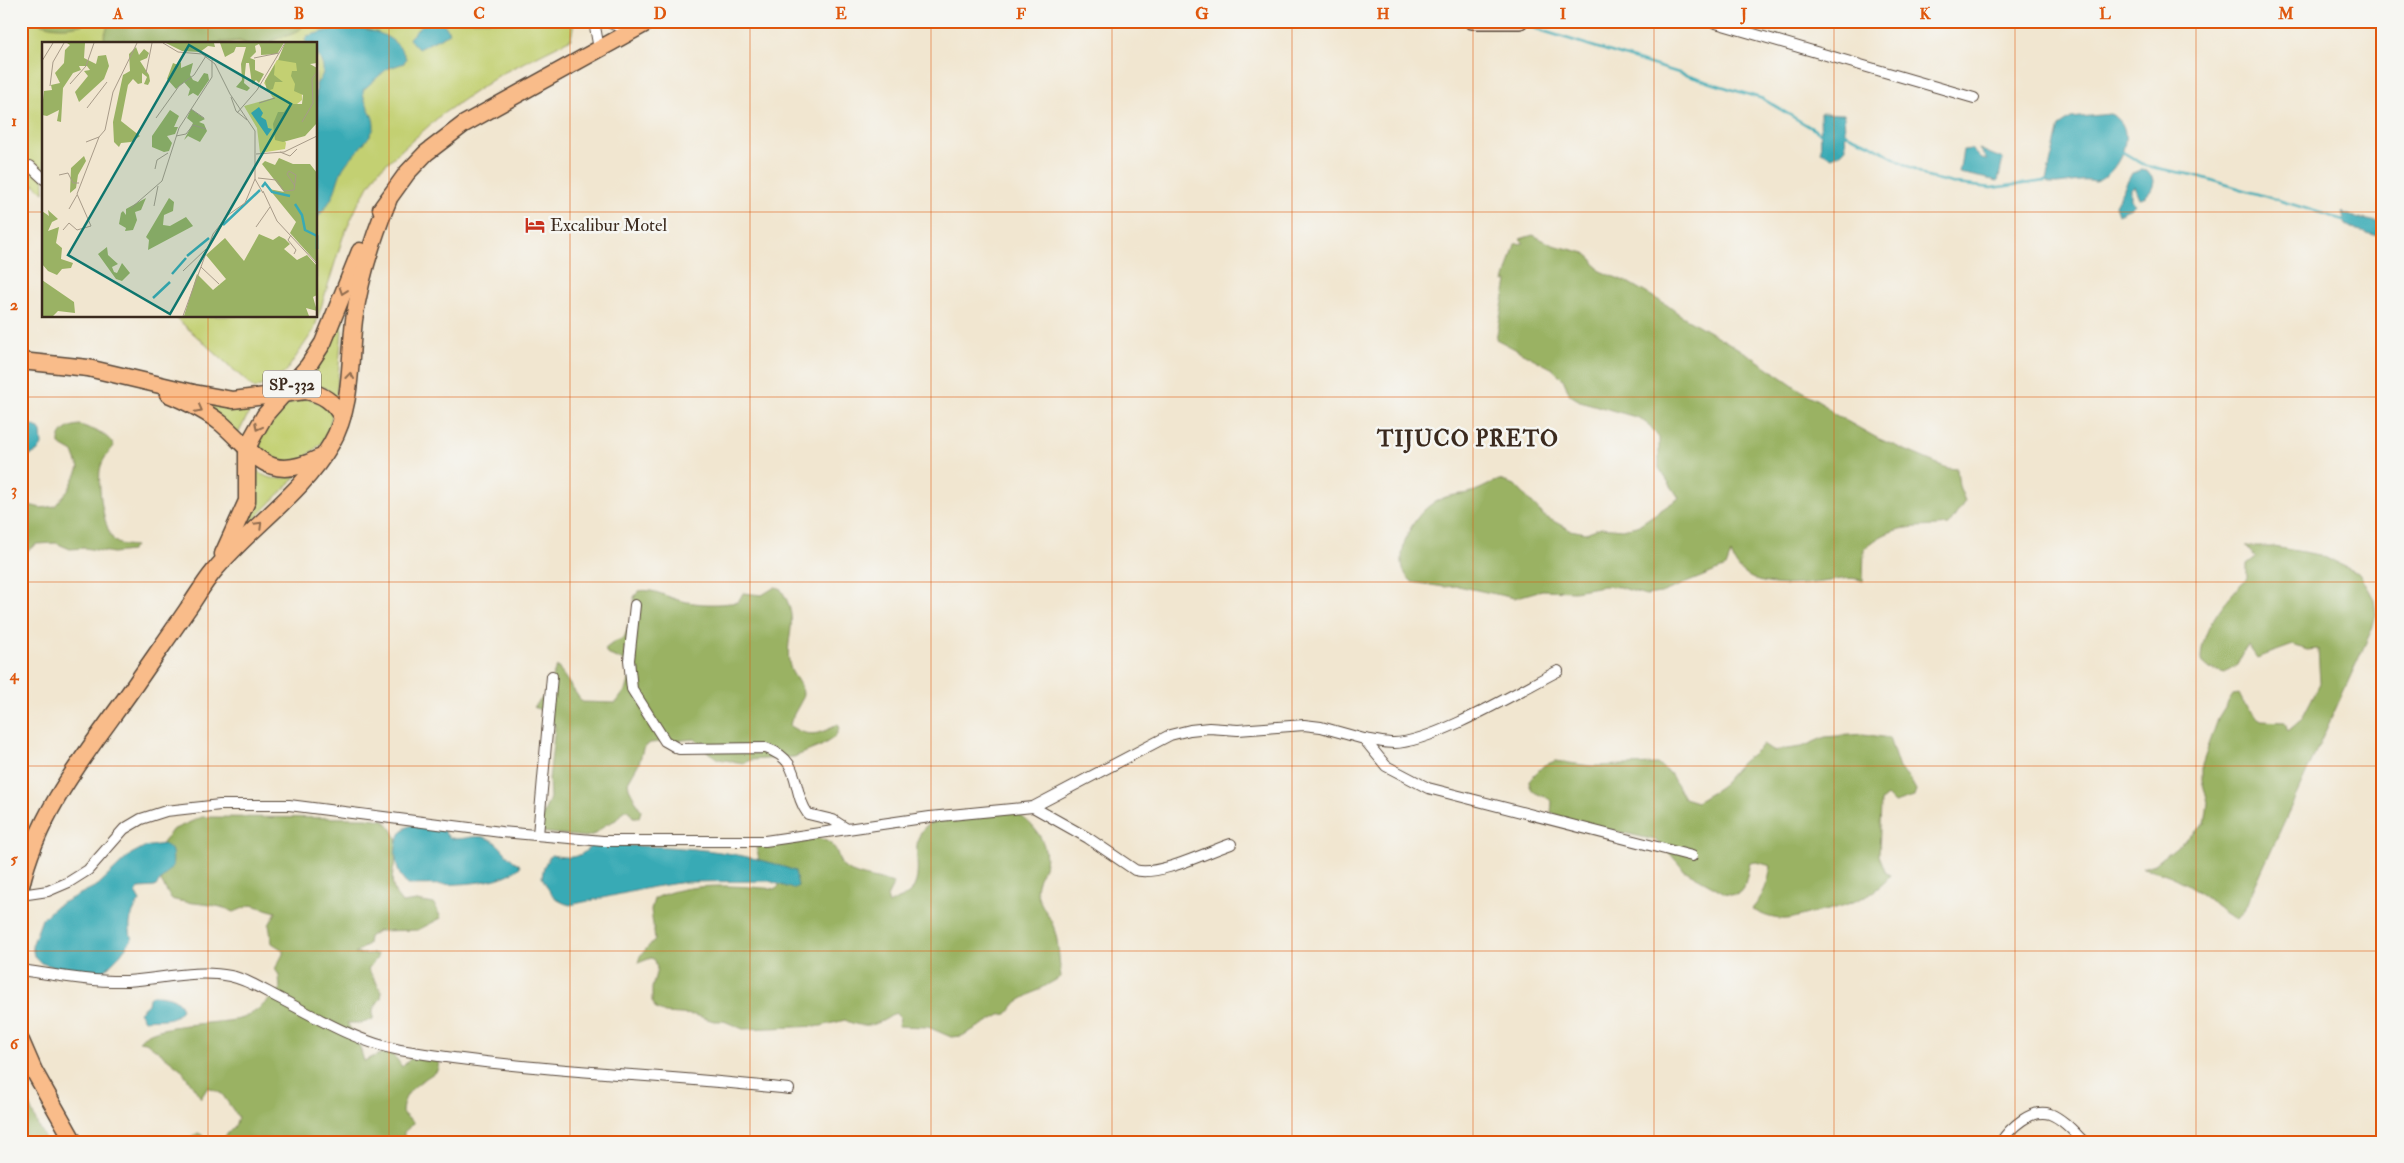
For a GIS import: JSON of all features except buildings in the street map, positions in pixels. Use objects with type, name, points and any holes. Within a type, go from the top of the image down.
[{"type":"main road","name":"SP-332","points":[[21,886],[32,846],[48,812],[214,570],[233,534],[247,501],[247,449],[258,425],[308,366],[324,343],[365,241],[388,201],[411,168],[446,137],[493,107],[650,21]]},
{"type":"main road","points":[[1472,21],[1520,21]]},
{"type":"main road","name":"SP-332","points":[[214,570],[324,456],[336,434],[349,386],[354,321],[363,271],[369,247],[388,201]]},
{"type":"main road","points":[[21,361],[88,368],[139,381],[234,400],[299,391],[316,392],[330,401],[342,417]]},
{"type":"main road","points":[[139,381],[206,412],[222,424],[263,463],[277,468],[298,466],[324,456]]},
{"type":"main road","points":[[21,1041],[34,1071],[74,1142]]},
{"type":"street","points":[[594,21],[599,50]]},
{"type":"street","points":[[607,21],[624,27],[646,21]]},
{"type":"street","points":[[1709,21],[1974,98]]},
{"type":"street","points":[[30,166],[42,177]]},
{"type":"street","points":[[635,604],[630,660],[632,689],[665,742],[679,749],[766,748],[777,752],[786,758],[794,773],[808,814],[833,820],[847,829]]},
{"type":"street","points":[[21,895],[48,891],[69,882],[88,870],[124,829],[141,819],[166,810],[251,804],[312,807],[393,820],[604,840],[765,841],[930,817],[1033,807],[1170,735],[1190,730],[1238,730],[1304,725],[1321,727],[1364,739],[1395,743],[1417,739],[1442,730],[1558,671]]},
{"type":"street","points":[[538,835],[552,676]]},
{"type":"street","points":[[1364,739],[1386,766],[1428,788],[1692,856]]},
{"type":"street","points":[[1033,807],[1088,838],[1135,870],[1143,873],[1163,868],[1231,844]]},
{"type":"street","points":[[21,970],[110,980],[210,973],[232,976],[251,983],[348,1034],[400,1050],[563,1071],[703,1079],[789,1089]]},
{"type":"street","points":[[2001,1142],[2013,1126],[2032,1116],[2050,1114],[2066,1125],[2084,1142]]},
{"type":"green space","points":[[21,21],[574,21],[571,39],[501,74],[441,115],[378,171],[359,202],[343,237],[318,317],[318,42],[42,42],[42,191],[34,184],[21,210]]},
{"type":"green space","points":[[33,21],[92,21],[77,26],[55,27]]},
{"type":"green space","points":[[110,21],[307,21],[292,34],[272,42],[106,42],[104,36]]},
{"type":"green space","points":[[1533,235],[1553,245],[1585,253],[1592,259],[1600,271],[1629,283],[1667,305],[1751,356],[1824,404],[1834,414],[1877,438],[1947,468],[1957,469],[1959,486],[1965,501],[1949,525],[1904,528],[1885,534],[1875,540],[1864,549],[1863,581],[1848,578],[1796,585],[1769,583],[1746,575],[1737,566],[1731,554],[1726,567],[1661,593],[1646,595],[1619,587],[1603,586],[1574,591],[1542,590],[1514,598],[1458,586],[1444,587],[1412,582],[1404,571],[1403,549],[1411,528],[1424,510],[1441,499],[1475,491],[1499,480],[1515,485],[1544,516],[1570,530],[1586,533],[1601,527],[1622,529],[1637,526],[1679,498],[1659,468],[1659,438],[1650,426],[1639,418],[1580,401],[1570,395],[1563,379],[1553,369],[1496,339],[1507,281],[1504,282],[1515,244],[1524,243],[1520,239]]},
{"type":"green space","points":[[344,308],[336,400],[325,388],[302,383]]},
{"type":"green space","points":[[176,318],[318,318],[314,330],[285,373],[255,389]]},
{"type":"green space","points":[[309,398],[333,409],[329,432],[321,444],[303,459],[278,463],[260,451],[260,441],[263,432],[274,415],[290,403]]},
{"type":"green space","points":[[193,400],[252,407],[238,434]]},
{"type":"green space","points":[[80,425],[104,435],[114,446],[107,454],[100,470],[104,515],[109,532],[115,541],[123,545],[135,546],[131,551],[113,553],[85,548],[70,549],[56,543],[37,544],[21,555],[21,503],[41,508],[55,506],[69,489],[79,468],[73,452],[59,444],[59,439],[65,430]]},
{"type":"green space","points":[[252,466],[268,477],[283,478],[297,476],[236,538]]},
{"type":"green space","points":[[2246,547],[2274,547],[2320,555],[2360,574],[2374,599],[2376,614],[2372,629],[2243,912],[2236,920],[2182,881],[2157,871],[2142,868],[2155,864],[2205,824],[2208,803],[2202,780],[2202,765],[2218,719],[2233,695],[2239,694],[2243,702],[2261,721],[2285,722],[2288,731],[2301,720],[2320,683],[2318,649],[2307,650],[2293,645],[2257,658],[2248,645],[2238,664],[2225,673],[2210,669],[2201,661],[2205,637],[2210,626],[2223,605],[2247,578],[2247,564],[2256,557]]},
{"type":"green space","points":[[775,587],[780,588],[787,600],[790,611],[789,659],[791,670],[803,691],[801,701],[792,717],[790,726],[808,734],[814,734],[838,724],[839,729],[835,737],[821,746],[794,757],[751,760],[743,763],[718,759],[695,739],[650,743],[643,749],[639,763],[628,782],[629,788],[641,811],[639,817],[633,817],[628,810],[624,810],[616,820],[605,825],[595,834],[586,837],[540,832],[542,817],[550,798],[549,779],[555,728],[551,715],[534,707],[544,696],[557,666],[582,702],[616,703],[627,688],[632,670],[622,660],[607,654],[605,649],[614,642],[624,638],[635,611],[634,597],[639,591],[656,592],[677,600],[689,602],[717,604],[738,602],[743,593],[762,595]]},
{"type":"green space","points":[[1863,734],[1889,738],[1899,768],[1911,781],[1916,790],[1914,797],[1894,803],[1887,796],[1881,801],[1879,855],[1886,873],[1891,875],[1875,890],[1855,901],[1789,919],[1770,917],[1752,909],[1765,889],[1771,866],[1757,862],[1750,863],[1744,888],[1741,892],[1736,895],[1725,893],[1684,870],[1666,849],[1655,840],[1576,822],[1551,813],[1552,802],[1532,790],[1529,780],[1543,766],[1555,761],[1591,766],[1657,764],[1670,773],[1684,798],[1697,802],[1721,786],[1741,763],[1763,745],[1772,751],[1802,747],[1825,737]]},
{"type":"green space","points":[[1009,810],[1024,818],[1030,824],[1041,839],[1044,847],[1046,855],[1045,864],[1036,889],[1056,934],[1061,977],[1017,1002],[1007,1014],[1000,1015],[962,1036],[951,1037],[928,1027],[898,1026],[900,1018],[895,1013],[883,1021],[871,1025],[859,1025],[845,1020],[821,1026],[743,1029],[724,1021],[714,1021],[695,1015],[665,1013],[656,1009],[652,1001],[652,988],[657,969],[655,960],[651,958],[638,963],[640,956],[655,939],[651,910],[654,899],[667,893],[697,887],[730,886],[776,889],[779,886],[779,881],[759,860],[757,848],[762,844],[809,837],[826,841],[833,846],[843,867],[851,872],[894,883],[887,897],[889,904],[909,893],[916,882],[917,844],[925,827],[935,820]]},
{"type":"green space","points":[[202,817],[367,818],[384,820],[393,831],[397,842],[393,876],[396,893],[402,903],[417,901],[434,904],[441,918],[418,930],[378,931],[369,937],[368,944],[355,954],[377,954],[377,958],[368,969],[382,992],[381,998],[373,1009],[373,1019],[362,1023],[347,1023],[357,1038],[364,1061],[386,1053],[394,1056],[402,1067],[413,1056],[434,1056],[439,1063],[437,1071],[413,1088],[405,1098],[402,1113],[414,1123],[404,1132],[404,1142],[219,1142],[235,1126],[238,1117],[222,1094],[208,1087],[201,1098],[181,1069],[146,1042],[139,1041],[158,1030],[171,1027],[228,1021],[245,1017],[261,1007],[280,990],[279,975],[275,969],[283,954],[283,950],[272,943],[269,925],[276,912],[251,905],[234,912],[211,905],[171,899],[157,874],[155,855],[172,830]]},
{"type":"green space","points":[[21,1086],[39,1128],[47,1142],[21,1142]]},
{"type":"green space","points":[[198,1133],[207,1142],[182,1142]]},
{"type":"green space","points":[[1053,1137],[1068,1142],[1026,1142],[1026,1138]]},
{"type":"water","points":[[426,21],[442,21],[450,33],[418,49],[409,39]]},
{"type":"water","points":[[354,27],[370,30],[385,36],[397,44],[406,58],[404,63],[387,69],[363,90],[374,122],[373,130],[344,167],[332,197],[318,217],[318,82],[323,73],[323,68],[318,53],[318,42],[306,42],[305,40],[307,36],[338,28]]},
{"type":"water","points":[[1820,113],[1844,114],[1846,148],[1841,153],[1832,157],[1821,152]]},
{"type":"water","points":[[2110,114],[2119,120],[2124,129],[2125,139],[2123,150],[2112,170],[2104,178],[2095,182],[2050,184],[2046,181],[2059,126],[2071,118]]},
{"type":"water","points":[[1971,149],[1981,159],[1987,160],[1979,149],[2003,159],[1998,181],[1959,173],[1963,150]]},
{"type":"water","points":[[2142,170],[2147,171],[2154,180],[2152,189],[2148,194],[2139,198],[2134,186],[2131,189],[2131,200],[2135,203],[2131,208],[2118,214],[2115,205],[2132,173]]},
{"type":"water","points":[[2342,212],[2356,218],[2383,223],[2383,237],[2357,231],[2346,225]]},
{"type":"water","points":[[27,422],[38,428],[41,432],[42,445],[37,452],[21,459],[21,424]]},
{"type":"water","points":[[415,824],[442,827],[445,833],[454,839],[483,837],[494,841],[520,867],[510,874],[483,882],[408,885],[403,880],[397,866],[396,850],[397,842],[404,829]]},
{"type":"water","points":[[163,844],[171,850],[173,866],[155,887],[139,888],[136,894],[140,901],[134,910],[130,924],[132,939],[120,955],[99,976],[80,975],[41,963],[34,956],[32,946],[42,919],[56,906],[98,885],[131,854],[144,847]]},
{"type":"water","points":[[591,845],[669,847],[720,852],[746,857],[795,871],[798,886],[793,889],[769,881],[685,882],[570,905],[559,901],[549,891],[542,877],[544,866],[551,855],[563,857],[578,856]]},
{"type":"water","points":[[152,995],[166,996],[174,999],[182,1009],[170,1018],[144,1020],[139,1012],[148,1004],[149,998]]},
{"type":"waterway","points":[[1530,27],[1763,99],[1820,133]]},
{"type":"waterway","points":[[1844,133],[1870,144],[1927,177],[1956,184],[1991,188],[2046,181]]},
{"type":"waterway","points":[[2121,151],[2146,166],[2198,176],[2344,220]]},
{"type":"place","name":"Excalibur Motel","points":[[535,225]]},
{"type":"district","name":"TIJUCO PRETO","points":[[1468,438]]}]
